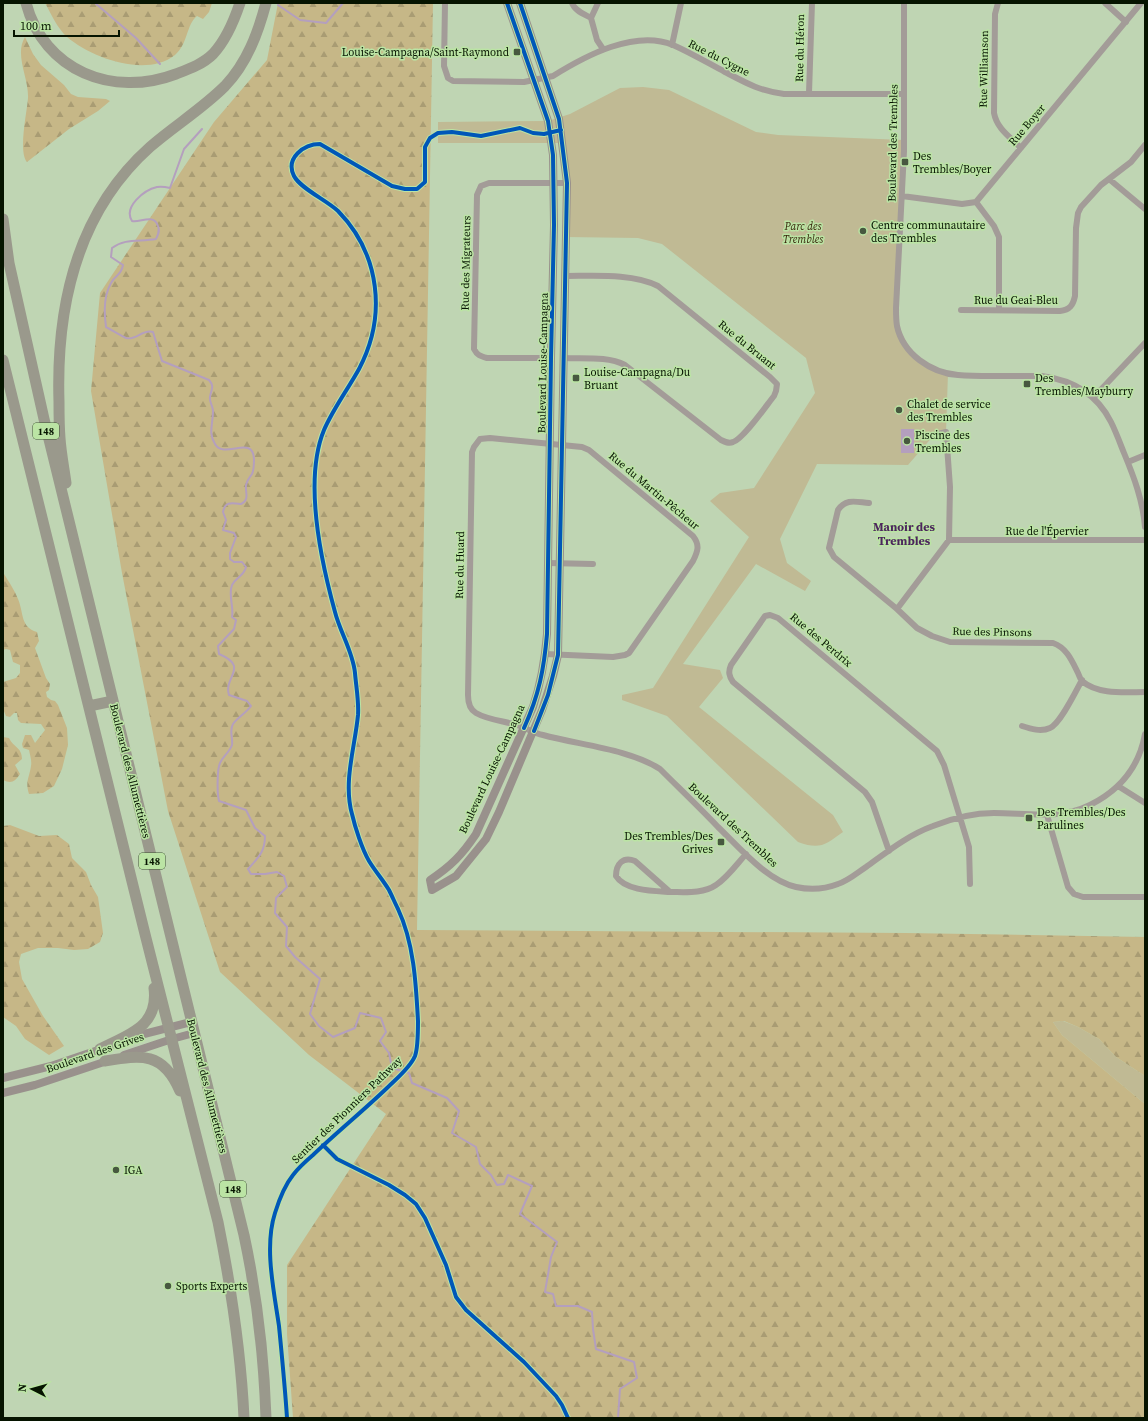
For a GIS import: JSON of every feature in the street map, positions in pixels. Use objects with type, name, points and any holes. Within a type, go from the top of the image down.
[{"type":"highway","points":[[26,3],[32,22],[40,36],[51,49],[64,60],[76,69],[90,76],[122,84],[138,83],[168,77],[199,64],[213,54],[222,41],[230,28],[240,3]]},
{"type":"highway","points":[[98,640],[67,495],[60,438],[58,379],[60,338],[66,299],[75,263],[86,234],[102,203],[120,177],[150,147],[202,106],[230,80],[246,56],[259,27],[266,3]]},
{"type":"highway","name":"Boulevard des Allumettières","points":[[3,219],[9,263],[18,309],[191,1022],[220,1135],[250,1264],[262,1347],[266,1418]]},
{"type":"highway","name":"Boulevard des Allumettières","points":[[3,360],[88,706],[218,1222],[227,1265],[237,1335],[244,1418]]},
{"type":"highway","points":[[88,706],[113,701]]},
{"type":"highway","points":[[100,1049],[138,1030],[152,1014],[155,997],[146,938]]},
{"type":"highway","points":[[105,1062],[134,1056],[150,1058],[163,1066],[174,1078],[192,1119]]},
{"type":"street","name":"Rue du Cygne","points":[[445,3],[444,66],[448,78],[453,81],[524,82],[546,79],[602,49],[630,41],[644,40],[672,45],[740,80],[768,92],[784,94],[904,94]]},
{"type":"street","name":"Boulevard Louise-Campagna","points":[[507,3],[548,121],[552,142],[554,183],[554,276],[551,358],[546,654],[539,690],[524,728],[476,834],[468,846],[448,867],[430,880],[432,890],[456,876],[486,839],[534,731],[554,676],[558,654],[567,183],[558,118],[520,3]]},
{"type":"street","points":[[572,3],[573,7],[579,12],[591,18]]},
{"type":"street","points":[[598,3],[591,18],[597,40],[602,49]]},
{"type":"street","points":[[672,45],[681,3]]},
{"type":"street","name":"Rue du Héron","points":[[809,93],[812,3]]},
{"type":"street","name":"Boulevard des Trembles","points":[[904,3],[904,151],[896,318],[900,335],[904,343],[916,357],[938,371],[958,375],[1055,378],[1077,386],[1093,398],[1110,420],[1128,462],[1142,503],[1145,527]]},
{"type":"street","name":"Rue Williamson","points":[[998,3],[995,14],[994,113],[1000,128],[1021,148]]},
{"type":"street","points":[[1105,3],[1126,22]]},
{"type":"street","name":"Rue Boyer","points":[[976,202],[1141,3]]},
{"type":"street","name":"Rue du Geai-Bleu","points":[[961,310],[1060,311],[1071,307],[1075,296],[1076,228],[1078,213],[1081,207],[1101,185],[1131,162],[1145,146]]},
{"type":"street","points":[[1109,179],[1145,209]]},
{"type":"street","name":"Rue des Migrateurs","points":[[551,358],[486,358],[476,353],[474,344],[477,195],[481,186],[489,182],[567,183]]},
{"type":"street","points":[[902,196],[962,204],[976,202],[994,226],[999,237],[999,310]]},
{"type":"street","points":[[554,276],[565,276]]},
{"type":"street","name":"Rue du Bruant","points":[[564,358],[606,359],[626,365],[726,443],[731,443],[739,439],[774,396],[777,384],[658,286],[651,282],[635,278],[565,276]]},
{"type":"street","points":[[1093,398],[1145,343]]},
{"type":"street","points":[[551,358],[564,358]]},
{"type":"street","points":[[897,609],[949,540],[950,487],[946,432],[934,434]]},
{"type":"street","name":"Rue du Huard","points":[[524,728],[476,713],[468,701],[472,452],[477,442],[480,439],[485,438],[550,445]]},
{"type":"street","name":"Rue du Martin-Pêcheur","points":[[546,654],[613,657],[625,656],[629,653],[693,560],[696,555],[698,545],[693,536],[589,450],[582,447],[550,445]]},
{"type":"street","points":[[1128,462],[1145,455]]},
{"type":"street","name":"Rue des Pinsons","points":[[869,503],[849,501],[844,502],[841,505],[838,510],[830,538],[829,548],[834,557],[897,609],[922,632],[950,642],[1048,642],[1059,645],[1068,654],[1082,680]]},
{"type":"street","name":"Rue de l'Épervier","points":[[949,540],[1145,540]]},
{"type":"street","points":[[548,563],[593,564]]},
{"type":"street","name":"Rue des Perdrix","points":[[889,851],[872,802],[864,792],[733,682],[729,670],[731,665],[765,616],[770,615],[778,618],[937,751],[944,765],[959,817]]},
{"type":"street","points":[[1022,726],[1040,730],[1051,728],[1059,719],[1082,680],[1094,688],[1101,690],[1145,692]]},
{"type":"street","name":"Boulevard des Trembles","points":[[524,728],[541,735],[632,756],[650,763],[660,769],[746,854],[768,873],[776,879],[794,886],[812,889],[829,887],[845,881],[919,831],[948,820],[981,814],[995,813],[1047,815],[1079,810],[1098,800],[1118,786],[1140,756],[1145,734]]},
{"type":"street","points":[[1118,786],[1145,803]]},
{"type":"street","points":[[1047,815],[1068,887],[1074,894],[1083,897],[1145,897]]},
{"type":"street","points":[[959,817],[969,847],[970,884]]},
{"type":"street","points":[[670,892],[635,861],[624,859],[618,866],[616,876],[622,884],[652,891],[670,892],[700,891],[715,886],[746,854]]},
{"type":"street","name":"Boulevard des Grives","points":[[3,1078],[51,1066],[144,1034],[191,1022]]},
{"type":"street","name":"Boulevard des Grives","points":[[3,1093],[35,1085],[194,1033]]},
{"type":"green space","points":[[45,3],[212,3],[209,12],[203,19],[197,16],[193,20],[182,46],[175,55],[163,62],[149,65],[135,65],[105,58],[78,45],[67,37],[61,30]]},
{"type":"green space","points":[[278,3],[433,3],[417,930],[906,933],[1145,937],[1145,1076],[1116,1057],[1099,1039],[1064,1021],[1053,1022],[1062,1035],[1145,1104],[1145,1418],[293,1418],[287,1334],[287,1265],[386,1114],[309,1055],[220,972],[168,811],[122,573],[91,391],[100,293],[214,122],[267,60]]},
{"type":"green space","points":[[25,37],[33,54],[41,65],[64,85],[71,94],[78,97],[106,99],[110,101],[98,111],[69,129],[27,162],[24,157],[23,141],[28,90],[21,59],[22,44]]},
{"type":"green space","name":"Parc des Trembles","points":[[643,87],[669,90],[756,132],[778,135],[904,140],[897,327],[916,357],[948,373],[946,432],[934,435],[908,465],[817,464],[780,539],[787,563],[811,581],[805,591],[756,564],[683,664],[720,670],[723,678],[699,707],[833,815],[843,832],[822,845],[812,846],[798,842],[667,716],[622,700],[622,695],[653,688],[749,537],[710,501],[720,493],[754,488],[815,393],[806,358],[662,244],[638,238],[566,237],[562,143],[438,143],[438,122],[548,121],[570,114],[620,88]]},
{"type":"green space","points":[[4,574],[17,596],[25,623],[32,630],[37,632],[39,641],[35,648],[46,678],[50,684],[49,690],[46,692],[47,697],[55,701],[58,705],[67,728],[68,745],[62,769],[54,786],[43,793],[29,794],[27,783],[31,760],[29,750],[23,748],[22,744],[25,735],[31,735],[35,743],[45,730],[41,724],[21,723],[18,720],[17,713],[14,713],[10,717],[6,716],[3,709],[3,682],[16,678],[20,673],[20,665],[13,662],[10,650],[3,650]]},
{"type":"green space","points":[[3,737],[9,738],[19,749],[22,755],[22,759],[15,765],[20,774],[11,782],[3,780]]},
{"type":"green space","points":[[10,825],[39,836],[57,835],[69,844],[72,858],[86,872],[98,897],[103,933],[100,942],[88,949],[74,950],[38,948],[21,954],[19,962],[22,979],[43,1016],[64,1046],[49,1055],[25,1039],[16,1026],[3,1017],[3,826]]},
{"type":"green space","points":[[1063,1021],[1078,1027],[1099,1039],[1116,1057],[1145,1076],[1145,1104],[1062,1035],[1053,1022]]},
{"type":"shaded area","name":"Piscine des Trembles","points":[[901,429],[914,429],[914,453],[901,453]]},
{"type":"waterway","points":[[95,3],[136,38],[160,64]]},
{"type":"waterway","points":[[278,5],[300,20],[326,23],[343,3]]},
{"type":"waterway","points":[[202,129],[184,149],[170,188],[157,187],[146,192],[136,200],[130,210],[132,221],[150,219],[156,222],[159,230],[156,239],[122,243],[112,248],[111,257],[123,265],[121,271],[113,280],[107,293],[105,316],[106,327],[126,338],[133,338],[146,332],[153,332],[162,361],[209,380],[212,386],[210,399],[213,411],[211,432],[215,444],[219,448],[225,450],[244,447],[249,448],[254,459],[254,469],[246,483],[246,498],[244,502],[241,504],[227,504],[223,512],[226,520],[223,530],[234,533],[236,537],[230,553],[230,559],[234,562],[242,562],[246,567],[244,572],[232,585],[232,617],[236,620],[234,629],[218,646],[219,654],[233,663],[234,668],[228,689],[229,695],[247,701],[251,706],[232,726],[232,745],[221,761],[218,770],[219,801],[246,810],[255,828],[265,836],[262,851],[248,869],[251,874],[277,872],[284,876],[287,887],[276,898],[275,913],[287,927],[286,946],[295,957],[320,979],[310,1014],[319,1026],[333,1037],[355,1028],[360,1013],[381,1018],[386,1032],[380,1041],[389,1053],[392,1068],[409,1073],[412,1083],[447,1098],[459,1111],[452,1133],[476,1147],[480,1164],[491,1175],[497,1185],[504,1184],[508,1175],[532,1186],[520,1214],[557,1242],[551,1257],[545,1292],[553,1294],[556,1306],[578,1306],[592,1312],[596,1349],[634,1362],[637,1378],[620,1389],[618,1418]]},
{"type":"cycle path","points":[[507,3],[548,121],[553,155],[554,225],[547,634],[540,682],[534,704],[524,728]]},
{"type":"cycle path","points":[[520,3],[559,119],[567,183],[558,655],[548,695],[534,731]]},
{"type":"cycle path","name":"Sentier des Pionniers Pathway","points":[[287,1418],[279,1326],[270,1254],[272,1226],[277,1208],[287,1183],[298,1169],[378,1097],[410,1065],[416,1053],[418,1024],[415,978],[408,936],[389,890],[366,856],[352,814],[349,777],[358,715],[355,673],[352,657],[335,612],[324,569],[316,521],[315,473],[318,450],[324,430],[359,369],[368,349],[376,307],[375,286],[363,246],[352,228],[338,211],[297,180],[294,176],[292,163],[294,158],[302,149],[308,146],[320,144],[392,186],[405,189],[417,189],[425,182],[425,147],[430,138],[438,133],[452,132],[481,136],[520,128],[533,133],[544,134],[561,130]]},
{"type":"cycle path","name":"Sentier des Pionniers Pathway","points":[[323,1145],[337,1159],[389,1185],[416,1204],[425,1218],[446,1265],[456,1297],[466,1310],[524,1362],[556,1396],[568,1418]]},
{"type":"place","name":"Louise-Campagna/Saint-Raymond","points":[[517,52]]},
{"type":"place","name":"Des Trembles/Boyer","points":[[905,162]]},
{"type":"place","name":"Centre communautaire des Trembles","points":[[863,231]]},
{"type":"place","name":"Louise-Campagna/Du Bruant","points":[[576,378]]},
{"type":"place","name":"Des Trembles/Mayburry","points":[[1027,384]]},
{"type":"place","name":"Chalet de service des Trembles","points":[[899,410]]},
{"type":"place","name":"Piscine des Trembles","points":[[907,441]]},
{"type":"place","name":"Des Trembles/Des Parulines","points":[[1029,818]]},
{"type":"place","name":"Des Trembles/Des Grives","points":[[721,842]]},
{"type":"place","name":"IGA","points":[[116,1170]]},
{"type":"place","name":"Sports Experts","points":[[168,1286]]},
{"type":"district","name":"Manoir des Trembles","points":[[904,534]]}]
